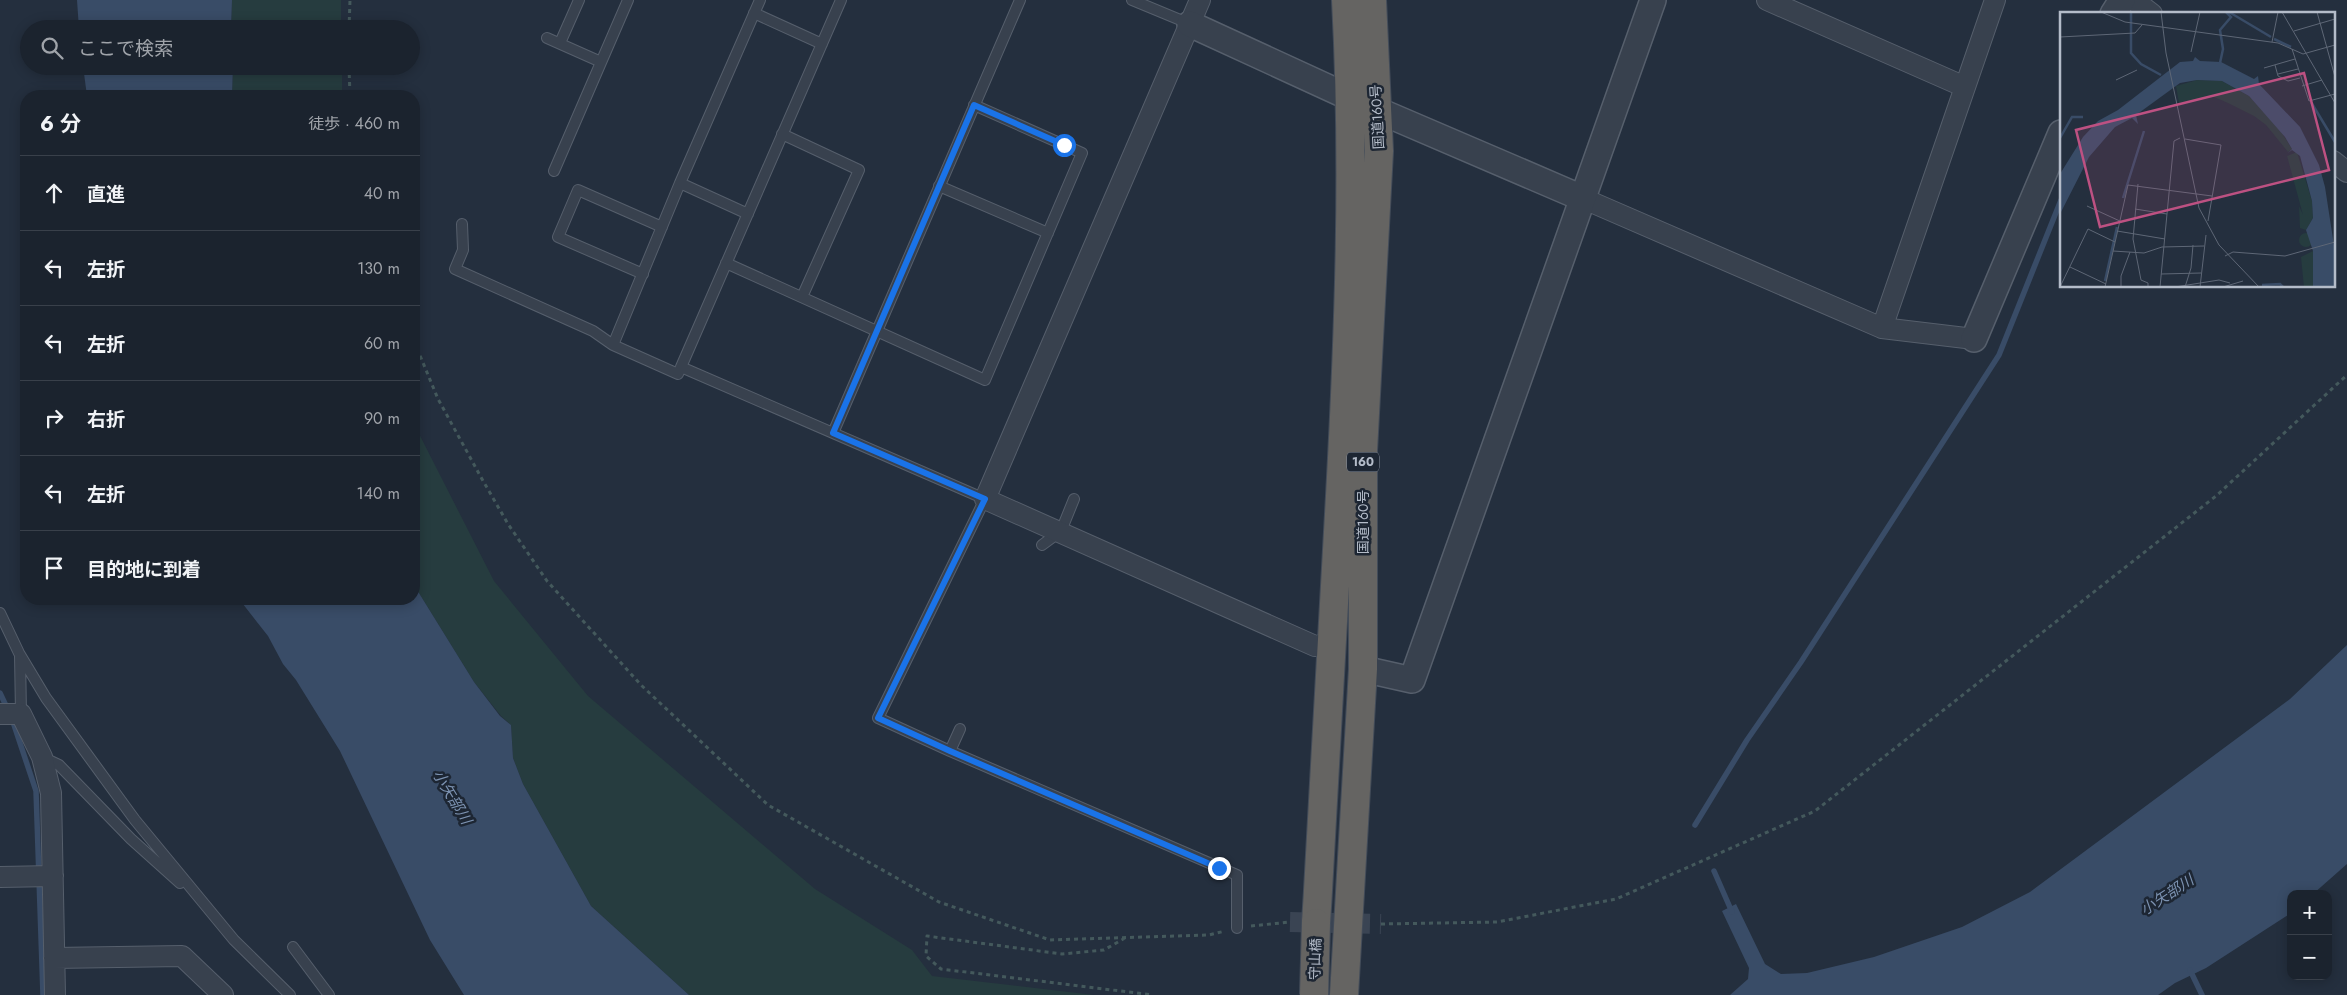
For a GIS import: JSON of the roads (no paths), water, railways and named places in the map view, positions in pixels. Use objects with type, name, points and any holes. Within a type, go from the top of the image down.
[{"type":"highway","name":"国道160号","points":[[1316,923],[1334,643],[1347,362],[1349,97],[1346,0]]},
{"type":"highway","name":"国道160号","points":[[1344,995],[1346,924],[1363,669],[1363,451],[1380,151],[1372,0]]},
{"type":"highway","name":"守山橋","points":[[1314,995],[1316,923]]},
{"type":"street","points":[[1200,0],[985,499],[1061,531],[1315,646],[1334,643]]},
{"type":"street","points":[[1363,669],[1412,680],[1424,652],[1653,0]]},
{"type":"street","points":[[1767,0],[1965,87]]},
{"type":"street","points":[[1882,328],[1995,0]]},
{"type":"street","points":[[2118,12],[2137,5]]},
{"type":"street","points":[[1190,24],[1223,44],[1882,328],[1974,340],[2060,136]]},
{"type":"street","points":[[2334,162],[2347,172]]},
{"type":"street","points":[[0,714],[21,714],[42,757],[51,792],[55,995]]},
{"type":"street","points":[[0,877],[53,876]]},
{"type":"street","points":[[54,958],[182,956],[223,995]]},
{"type":"lane","points":[[560,43],[579,0]]},
{"type":"lane","points":[[554,171],[628,0]]},
{"type":"lane","points":[[613,345],[680,183],[760,0]]},
{"type":"lane","points":[[462,224],[463,250],[455,269],[593,331],[613,345],[678,374],[841,0]]},
{"type":"lane","points":[[833,433],[1020,0]]},
{"type":"lane","points":[[1132,0],[1190,24]]},
{"type":"lane","points":[[754,13],[822,44]]},
{"type":"lane","points":[[548,38],[602,62]]},
{"type":"lane","points":[[726,263],[985,380],[1082,153],[974,105]]},
{"type":"lane","points":[[782,134],[859,170],[802,298]]},
{"type":"lane","points":[[680,183],[748,214]]},
{"type":"lane","points":[[939,186],[1048,233]]},
{"type":"lane","points":[[642,274],[558,237],[578,190],[662,227]]},
{"type":"lane","points":[[681,367],[985,499],[878,718],[1237,875],[1237,928]]},
{"type":"lane","points":[[1042,545],[1061,531],[1074,499]]},
{"type":"lane","points":[[0,612],[20,653],[46,698],[135,820],[234,940],[290,995]]},
{"type":"lane","points":[[20,653],[21,714]]},
{"type":"lane","points":[[950,751],[960,729]]},
{"type":"lane","points":[[42,757],[59,765],[131,839],[205,905]]},
{"type":"lane","points":[[293,947],[329,995]]},
{"type":"water","points":[[77,0],[232,0],[231,20],[78,20]]},
{"type":"water","points":[[84,75],[233,75],[232,90],[86,90]]},
{"type":"water","name":"小矢部川","points":[[420,595],[474,682],[500,716],[511,725],[513,758],[523,784],[591,906],[689,995],[464,995],[430,940],[340,751],[296,680],[283,664],[268,636],[244,605],[420,605]]},
{"type":"water","name":"小矢部川","points":[[2347,645],[2347,864],[2318,890],[2287,890],[2287,916],[2206,968],[2175,983],[2158,995],[1730,995],[1748,979],[1749,968],[1722,911],[1736,904],[1765,964],[1781,974],[1807,973],[1874,957],[1962,927],[2030,892],[2290,699]]},
{"type":"waterway","points":[[1695,825],[1747,740],[1801,662],[1999,355],[2060,202]]},
{"type":"waterway","points":[[0,693],[8,710]]},
{"type":"waterway","points":[[12,719],[36,791],[43,995]]},
{"type":"waterway","points":[[1714,871],[1732,912]]},
{"type":"waterway","points":[[2190,970],[2202,995]]},
{"type":"tunnel","points":[[1290,922],[1381,924]]}]
